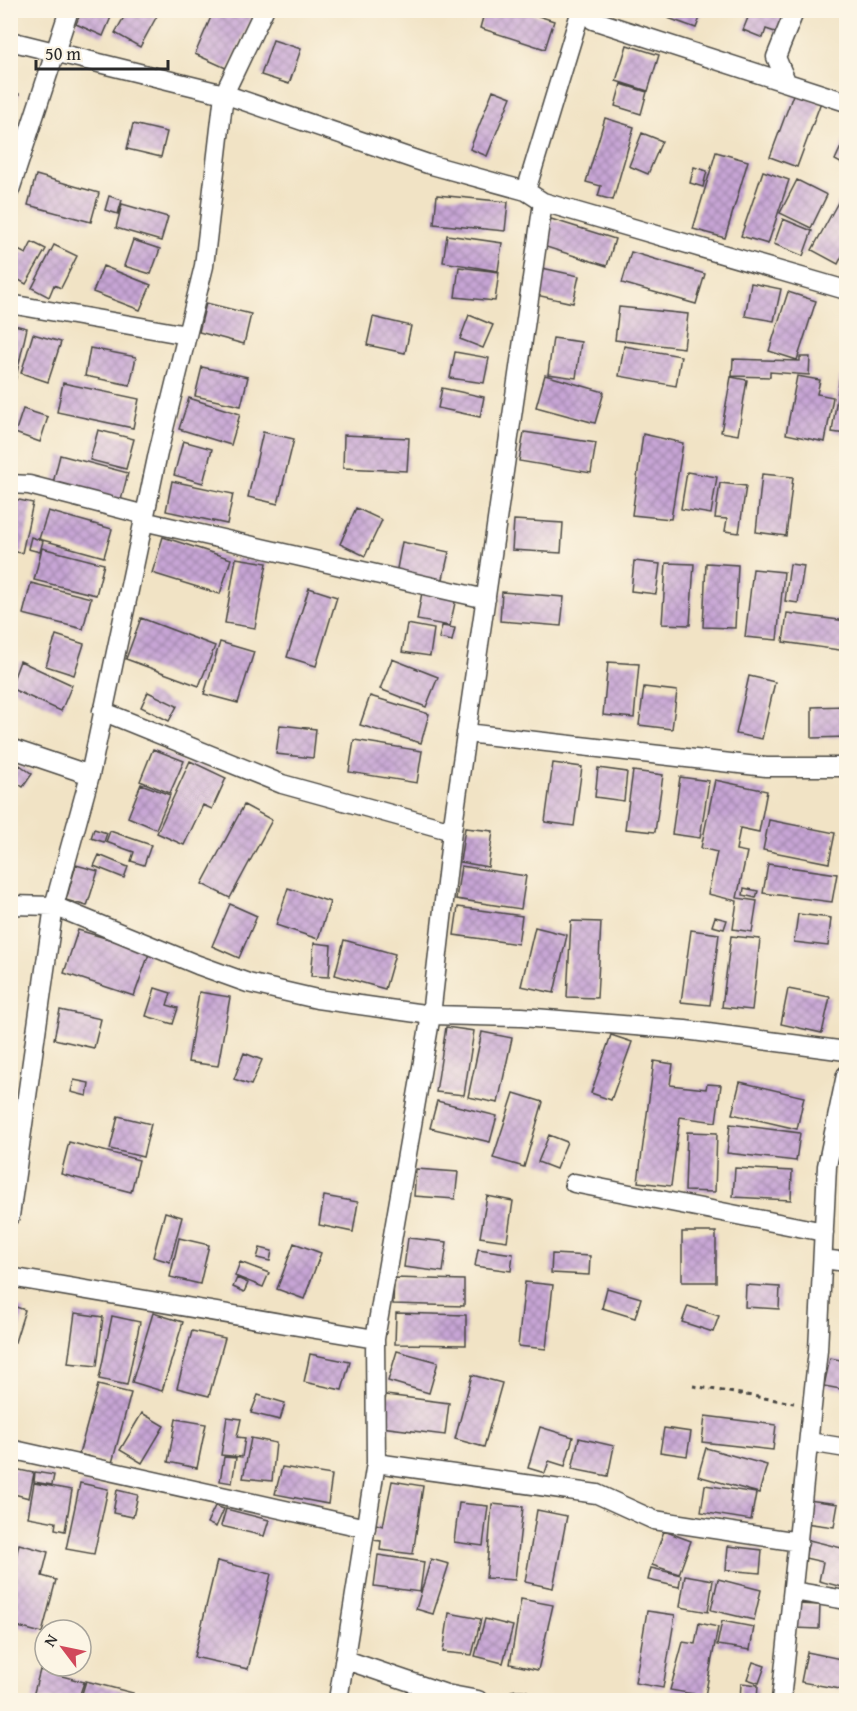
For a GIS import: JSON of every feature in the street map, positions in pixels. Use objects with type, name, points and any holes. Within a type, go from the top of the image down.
[{"type":"street","points":[[10,190],[69,10]]},
{"type":"street","points":[[10,1216],[54,906],[90,775],[144,518],[204,266],[224,94],[264,10]]},
{"type":"street","points":[[786,81],[777,57],[795,10]]},
{"type":"street","points":[[526,191],[587,15],[846,102]]},
{"type":"street","points":[[10,41],[224,94],[428,164],[526,191],[543,202],[846,290]]},
{"type":"street","points":[[338,1701],[376,1463],[375,1339],[430,1015],[452,831],[543,202]]},
{"type":"street","points":[[10,304],[187,334]]},
{"type":"street","points":[[10,484],[29,485],[144,518],[486,599]]},
{"type":"street","points":[[102,711],[282,784],[452,831]]},
{"type":"street","points":[[466,733],[766,767],[846,767]]},
{"type":"street","points":[[10,747],[90,775]]},
{"type":"street","points":[[10,905],[54,906],[248,983],[317,999],[430,1015],[522,1017],[653,1028],[846,1051]]},
{"type":"street","points":[[781,1701],[809,1442],[823,1259],[827,1166],[846,1075]]},
{"type":"street","points":[[574,1184],[824,1232]]},
{"type":"street","points":[[823,1259],[846,1262]]},
{"type":"street","points":[[10,1277],[375,1339]]},
{"type":"street","points":[[809,1442],[846,1448]]},
{"type":"street","points":[[10,1449],[366,1528]]},
{"type":"street","points":[[376,1463],[597,1494],[654,1520],[799,1542]]},
{"type":"street","points":[[793,1591],[846,1600]]},
{"type":"street","points":[[346,1660],[446,1694],[477,1701]]},
{"type":"street","points":[[515,1701],[523,1701]]},
{"type":"path","points":[[693,1386],[812,1406]]},
{"type":"building","points":[[82,10],[114,10],[103,36],[76,24]]},
{"type":"building","points":[[128,10],[153,10],[158,14],[140,47],[115,33]]},
{"type":"building","points":[[214,10],[255,10],[228,69],[195,54]]},
{"type":"building","points":[[485,10],[520,10],[554,21],[545,49],[480,28]]},
{"type":"building","points":[[671,10],[703,10],[696,28],[668,18]]},
{"type":"building","points":[[751,10],[788,10],[778,33],[766,29],[763,38],[743,30]]},
{"type":"building","points":[[273,40],[301,49],[289,84],[261,75]]},
{"type":"building","points":[[627,45],[659,55],[648,91],[616,81]]},
{"type":"building","points":[[621,84],[647,92],[641,114],[615,106]]},
{"type":"building","points":[[493,90],[511,97],[487,156],[470,149]]},
{"type":"building","points":[[10,91],[19,94],[11,117],[10,117]]},
{"type":"building","points":[[794,92],[821,102],[797,167],[770,157]]},
{"type":"building","points":[[605,118],[634,127],[613,200],[598,196],[601,186],[586,182]]},
{"type":"building","points":[[133,124],[167,132],[161,157],[127,149]]},
{"type":"building","points":[[642,133],[662,141],[648,174],[629,166]]},
{"type":"building","points":[[846,136],[846,166],[835,160]]},
{"type":"building","points":[[716,152],[748,161],[725,238],[693,229]]},
{"type":"building","points":[[694,167],[707,171],[703,187],[690,183]]},
{"type":"building","points":[[763,171],[789,180],[768,244],[741,236]]},
{"type":"building","points":[[36,175],[99,193],[91,222],[28,205]]},
{"type":"building","points":[[797,180],[827,195],[811,228],[780,213]]},
{"type":"building","points":[[437,195],[508,202],[505,231],[434,224]]},
{"type":"building","points":[[842,195],[846,198],[846,248],[838,264],[812,250]]},
{"type":"building","points":[[109,196],[122,200],[118,214],[105,210]]},
{"type":"building","points":[[122,204],[168,217],[161,241],[116,228]]},
{"type":"building","points":[[551,219],[615,239],[607,266],[543,246]]},
{"type":"building","points":[[783,219],[812,231],[803,256],[774,244]]},
{"type":"building","points":[[447,235],[502,243],[498,271],[443,262]]},
{"type":"building","points":[[133,240],[160,249],[151,274],[124,266]]},
{"type":"building","points":[[32,242],[46,249],[26,284],[10,275],[10,246],[26,254]]},
{"type":"building","points":[[54,245],[77,256],[61,288],[54,285],[49,297],[32,288]]},
{"type":"building","points":[[631,252],[705,274],[696,304],[622,283]]},
{"type":"building","points":[[103,266],[151,285],[140,310],[93,292]]},
{"type":"building","points":[[459,267],[499,272],[495,301],[455,297]]},
{"type":"building","points":[[542,268],[579,276],[573,303],[536,295]]},
{"type":"building","points":[[751,283],[781,289],[774,321],[745,316]]},
{"type":"building","points":[[788,292],[816,301],[797,360],[769,351]]},
{"type":"building","points":[[206,303],[251,314],[244,344],[199,332]]},
{"type":"building","points":[[619,307],[688,314],[684,348],[615,340]]},
{"type":"building","points":[[469,315],[493,325],[483,348],[460,339]]},
{"type":"building","points":[[373,317],[411,326],[405,353],[367,345]]},
{"type":"building","points":[[10,324],[27,328],[11,399],[10,399]]},
{"type":"building","points":[[33,334],[61,342],[48,382],[21,373]]},
{"type":"building","points":[[553,338],[581,342],[576,378],[548,374]]},
{"type":"building","points":[[624,346],[681,356],[676,386],[619,376]]},
{"type":"building","points":[[90,348],[136,357],[130,385],[85,376]]},
{"type":"building","points":[[455,352],[489,358],[484,383],[450,378]]},
{"type":"building","points":[[800,357],[810,357],[809,375],[770,372],[770,377],[732,376],[733,359],[800,361]]},
{"type":"building","points":[[202,367],[248,377],[241,406],[195,396]]},
{"type":"building","points":[[545,375],[604,392],[595,423],[536,407]]},
{"type":"building","points":[[797,376],[820,380],[817,394],[833,397],[825,442],[786,434]]},
{"type":"building","points":[[840,376],[846,377],[846,434],[832,432]]},
{"type":"building","points":[[731,377],[747,380],[738,435],[721,432]]},
{"type":"building","points":[[63,383],[139,399],[133,428],[57,412]]},
{"type":"building","points":[[442,388],[484,397],[480,417],[438,408]]},
{"type":"building","points":[[189,398],[240,414],[231,445],[179,429]]},
{"type":"building","points":[[23,409],[48,417],[40,442],[15,433]]},
{"type":"building","points":[[98,430],[134,439],[126,469],[90,460]]},
{"type":"building","points":[[263,432],[294,439],[278,504],[248,497]]},
{"type":"building","points":[[524,432],[596,443],[591,473],[519,461]]},
{"type":"building","points":[[643,434],[683,443],[671,519],[632,515]]},
{"type":"building","points":[[344,435],[409,438],[407,471],[343,468]]},
{"type":"building","points":[[183,441],[212,449],[203,483],[174,475]]},
{"type":"building","points":[[60,455],[128,473],[121,500],[53,483]]},
{"type":"building","points":[[687,472],[717,477],[711,514],[681,509]]},
{"type":"building","points":[[762,474],[793,477],[786,536],[756,532]]},
{"type":"building","points":[[172,481],[233,494],[227,524],[166,511]]},
{"type":"building","points":[[720,483],[746,486],[739,533],[725,531],[727,519],[715,518]]},
{"type":"building","points":[[10,498],[33,503],[22,553],[10,551]]},
{"type":"building","points":[[356,508],[382,520],[365,556],[340,544]]},
{"type":"building","points":[[48,511],[112,529],[104,557],[39,539]]},
{"type":"building","points":[[514,520],[563,523],[561,553],[512,550]]},
{"type":"building","points":[[31,537],[43,541],[40,552],[28,549]]},
{"type":"building","points":[[163,537],[231,559],[220,594],[152,573]]},
{"type":"building","points":[[402,542],[449,552],[442,583],[396,574]]},
{"type":"building","points":[[42,548],[104,564],[96,595],[34,580]]},
{"type":"building","points":[[236,558],[267,563],[255,628],[225,623]]},
{"type":"building","points":[[634,561],[660,564],[656,594],[631,591]]},
{"type":"building","points":[[666,563],[694,564],[690,625],[662,624]]},
{"type":"building","points":[[706,563],[738,565],[735,628],[703,627]]},
{"type":"building","points":[[790,564],[804,566],[798,603],[785,601]]},
{"type":"building","points":[[753,569],[784,572],[777,640],[745,637]]},
{"type":"building","points":[[31,583],[91,598],[83,629],[23,614]]},
{"type":"building","points":[[309,588],[337,597],[316,666],[287,657]]},
{"type":"building","points":[[422,592],[456,598],[450,626],[417,620]]},
{"type":"building","points":[[502,592],[564,597],[561,626],[500,621]]},
{"type":"building","points":[[787,613],[846,621],[846,651],[783,642]]},
{"type":"building","points":[[141,618],[215,646],[199,686],[126,659]]},
{"type":"building","points":[[407,624],[434,629],[430,656],[402,652]]},
{"type":"building","points":[[442,626],[455,628],[452,641],[439,638]]},
{"type":"building","points":[[56,635],[84,644],[74,675],[46,666]]},
{"type":"building","points":[[220,642],[254,652],[238,703],[204,694]]},
{"type":"building","points":[[392,659],[438,677],[426,707],[380,689]]},
{"type":"building","points":[[20,661],[72,685],[61,711],[10,688]]},
{"type":"building","points":[[608,662],[639,664],[634,718],[603,715]]},
{"type":"building","points":[[749,676],[775,682],[762,739],[736,734]]},
{"type":"building","points":[[644,687],[677,691],[672,729],[639,725]]},
{"type":"building","points":[[148,692],[177,706],[169,721],[141,707]]},
{"type":"building","points":[[370,696],[429,714],[421,743],[360,725]]},
{"type":"building","points":[[846,706],[846,737],[812,738],[812,707]]},
{"type":"building","points":[[280,725],[316,729],[313,758],[276,754]]},
{"type":"building","points":[[354,740],[422,751],[417,783],[349,772]]},
{"type":"building","points":[[153,749],[184,761],[170,793],[140,781]]},
{"type":"building","points":[[190,761],[226,778],[212,809],[203,805],[184,845],[157,833]]},
{"type":"building","points":[[553,763],[582,767],[574,826],[545,822]]},
{"type":"building","points":[[20,765],[32,774],[23,787],[11,779]]},
{"type":"building","points":[[598,768],[627,772],[624,801],[595,797]]},
{"type":"building","points":[[633,771],[663,775],[655,832],[625,829]]},
{"type":"building","points":[[680,777],[709,781],[700,838],[672,834]]},
{"type":"building","points":[[715,780],[767,791],[759,832],[740,828],[736,850],[747,852],[737,898],[757,901],[752,932],[733,929],[737,901],[708,894],[717,852],[701,848]]},
{"type":"building","points":[[141,784],[170,795],[156,829],[128,817]]},
{"type":"building","points":[[244,805],[272,820],[230,898],[202,884]]},
{"type":"building","points":[[769,820],[835,833],[829,863],[763,850]]},
{"type":"building","points":[[465,828],[493,831],[488,867],[460,862]]},
{"type":"building","points":[[94,829],[107,833],[104,842],[91,838]]},
{"type":"building","points":[[110,831],[151,845],[144,865],[131,861],[134,852],[106,842]]},
{"type":"building","points":[[99,855],[128,867],[124,878],[94,866]]},
{"type":"building","points":[[768,864],[837,874],[832,902],[763,893]]},
{"type":"building","points":[[76,865],[98,871],[87,906],[66,900]]},
{"type":"building","points":[[461,866],[526,876],[521,909],[456,899]]},
{"type":"building","points":[[288,888],[330,902],[318,939],[276,925]]},
{"type":"building","points":[[744,888],[758,891],[756,898],[743,895]]},
{"type":"building","points":[[230,904],[257,916],[239,958],[212,946]]},
{"type":"building","points":[[458,907],[522,916],[518,944],[454,935]]},
{"type":"building","points":[[798,914],[831,918],[828,946],[794,942]]},
{"type":"building","points":[[715,917],[727,920],[724,929],[712,926]]},
{"type":"building","points":[[571,921],[601,922],[597,998],[567,997]]},
{"type":"building","points":[[535,927],[567,935],[554,993],[521,986]]},
{"type":"building","points":[[78,930],[150,951],[134,996],[64,973]]},
{"type":"building","points":[[691,930],[719,934],[710,1005],[681,1002]]},
{"type":"building","points":[[731,936],[760,939],[752,1010],[722,1007]]},
{"type":"building","points":[[344,940],[395,954],[385,989],[335,975]]},
{"type":"building","points":[[314,943],[331,945],[329,977],[311,976]]},
{"type":"building","points":[[155,988],[171,993],[167,1005],[178,1008],[173,1024],[146,1016]]},
{"type":"building","points":[[788,989],[830,997],[822,1033],[781,1024]]},
{"type":"building","points":[[199,992],[230,997],[218,1066],[188,1062]]},
{"type":"building","points":[[60,1010],[101,1019],[94,1048],[54,1039]]},
{"type":"building","points":[[446,1027],[474,1031],[464,1095],[436,1092]]},
{"type":"building","points":[[482,1032],[512,1038],[498,1103],[468,1097]]},
{"type":"building","points":[[611,1035],[632,1042],[611,1100],[591,1093]]},
{"type":"building","points":[[244,1053],[262,1060],[251,1085],[234,1079]]},
{"type":"building","points":[[654,1061],[673,1064],[670,1085],[706,1089],[707,1084],[721,1085],[716,1122],[680,1117],[671,1186],[638,1182]]},
{"type":"building","points":[[74,1080],[89,1083],[87,1096],[71,1092]]},
{"type":"building","points":[[740,1082],[804,1097],[797,1129],[732,1114]]},
{"type":"building","points":[[514,1093],[543,1102],[524,1167],[493,1158]]},
{"type":"building","points":[[437,1101],[497,1116],[490,1142],[430,1128]]},
{"type":"building","points":[[118,1116],[151,1124],[143,1157],[110,1149]]},
{"type":"building","points":[[730,1124],[800,1133],[796,1161],[727,1153]]},
{"type":"building","points":[[687,1132],[717,1133],[715,1192],[685,1191]]},
{"type":"building","points":[[549,1135],[567,1142],[556,1169],[538,1162]]},
{"type":"building","points":[[69,1142],[139,1160],[131,1192],[61,1174]]},
{"type":"building","points":[[839,1147],[846,1148],[846,1162],[837,1161]]},
{"type":"building","points":[[735,1168],[792,1171],[791,1200],[733,1197]]},
{"type":"building","points":[[416,1169],[458,1172],[455,1199],[414,1196]]},
{"type":"building","points":[[324,1196],[358,1202],[353,1232],[319,1225]]},
{"type":"building","points":[[487,1196],[513,1201],[507,1241],[480,1237]]},
{"type":"building","points":[[165,1212],[182,1217],[170,1262],[153,1257]]},
{"type":"building","points":[[682,1232],[716,1232],[716,1282],[682,1282]]},
{"type":"building","points":[[179,1238],[209,1245],[200,1284],[170,1277]]},
{"type":"building","points":[[408,1238],[447,1242],[443,1272],[404,1267]]},
{"type":"building","points":[[294,1243],[321,1253],[304,1299],[277,1289]]},
{"type":"building","points":[[260,1248],[272,1251],[270,1261],[257,1258]]},
{"type":"building","points":[[478,1249],[513,1254],[511,1271],[475,1266]]},
{"type":"building","points":[[552,1254],[590,1256],[589,1275],[551,1273]]},
{"type":"building","points":[[240,1262],[269,1273],[263,1287],[235,1276]]},
{"type":"building","points":[[237,1278],[248,1283],[244,1292],[233,1287]]},
{"type":"building","points":[[394,1278],[464,1280],[464,1306],[393,1304]]},
{"type":"building","points":[[525,1282],[553,1285],[546,1349],[518,1346]]},
{"type":"building","points":[[746,1285],[780,1287],[779,1309],[745,1307]]},
{"type":"building","points":[[607,1288],[641,1298],[635,1318],[602,1308]]},
{"type":"building","points":[[10,1305],[25,1310],[15,1342],[10,1340]]},
{"type":"building","points":[[688,1306],[719,1316],[713,1332],[682,1322]]},
{"type":"building","points":[[75,1313],[103,1317],[97,1366],[68,1363]]},
{"type":"building","points":[[153,1313],[183,1322],[162,1391],[132,1382]]},
{"type":"building","points":[[396,1313],[466,1315],[466,1345],[395,1344]]},
{"type":"building","points":[[112,1316],[140,1322],[127,1385],[99,1379]]},
{"type":"building","points":[[192,1331],[225,1338],[209,1396],[177,1388]]},
{"type":"building","points":[[397,1351],[438,1362],[429,1393],[388,1381]]},
{"type":"building","points":[[310,1354],[350,1362],[342,1390],[304,1382]]},
{"type":"building","points":[[830,1358],[846,1361],[846,1390],[824,1386]]},
{"type":"building","points":[[472,1375],[502,1383],[484,1447],[455,1439]]},
{"type":"building","points":[[98,1385],[131,1393],[112,1463],[79,1454]]},
{"type":"building","points":[[258,1395],[285,1403],[280,1420],[251,1413]]},
{"type":"building","points":[[386,1395],[449,1403],[445,1435],[381,1427]]},
{"type":"building","points":[[142,1413],[164,1426],[142,1463],[120,1450]]},
{"type":"building","points":[[705,1416],[776,1425],[773,1450],[702,1442]]},
{"type":"building","points":[[227,1417],[241,1419],[237,1437],[245,1438],[242,1457],[221,1455]]},
{"type":"building","points":[[176,1419],[206,1424],[197,1468],[168,1462]]},
{"type":"building","points":[[540,1427],[573,1437],[565,1466],[549,1461],[545,1473],[528,1468]]},
{"type":"building","points":[[664,1428],[691,1432],[687,1456],[660,1452]]},
{"type":"building","points":[[251,1438],[276,1443],[272,1481],[243,1478]]},
{"type":"building","points":[[579,1438],[614,1446],[608,1476],[572,1469]]},
{"type":"building","points":[[706,1448],[767,1465],[759,1493],[698,1476]]},
{"type":"building","points":[[224,1457],[236,1458],[232,1483],[220,1481]]},
{"type":"building","points":[[282,1467],[332,1475],[328,1504],[275,1494]]},
{"type":"building","points":[[10,1468],[34,1473],[29,1498],[10,1493]]},
{"type":"building","points":[[35,1472],[54,1475],[52,1485],[34,1482]]},
{"type":"building","points":[[392,1481],[423,1486],[413,1554],[380,1550],[381,1541],[373,1540],[376,1524],[383,1526]]},
{"type":"building","points":[[34,1483],[72,1490],[65,1531],[55,1529],[56,1522],[28,1517]]},
{"type":"building","points":[[80,1483],[108,1489],[94,1554],[66,1549]]},
{"type":"building","points":[[705,1485],[756,1493],[751,1520],[701,1512]]},
{"type":"building","points":[[117,1490],[138,1495],[133,1517],[113,1513]]},
{"type":"building","points":[[808,1500],[838,1504],[834,1527],[805,1523]]},
{"type":"building","points":[[459,1503],[488,1506],[483,1546],[454,1542]]},
{"type":"building","points":[[492,1504],[523,1507],[515,1580],[486,1578]]},
{"type":"building","points":[[215,1506],[224,1509],[216,1527],[207,1523]]},
{"type":"building","points":[[226,1509],[269,1520],[264,1536],[221,1526]]},
{"type":"building","points":[[537,1510],[567,1516],[553,1588],[525,1582]]},
{"type":"building","points":[[664,1531],[691,1541],[679,1574],[652,1565]]},
{"type":"building","points":[[809,1540],[846,1549],[846,1588],[819,1581],[823,1562],[805,1558]]},
{"type":"building","points":[[19,1544],[48,1552],[42,1576],[56,1580],[46,1618],[33,1618],[33,1631],[10,1625],[10,1580]]},
{"type":"building","points":[[728,1546],[762,1550],[760,1573],[726,1570]]},
{"type":"building","points":[[378,1555],[424,1562],[420,1592],[374,1586]]},
{"type":"building","points":[[431,1559],[449,1564],[433,1614],[416,1609]]},
{"type":"building","points":[[217,1561],[271,1574],[248,1669],[194,1657]]},
{"type":"building","points":[[651,1568],[681,1575],[679,1587],[648,1580]]},
{"type":"building","points":[[685,1575],[713,1580],[708,1612],[680,1607]]},
{"type":"building","points":[[718,1579],[761,1590],[754,1620],[711,1610]]},
{"type":"building","points":[[521,1599],[553,1605],[538,1670],[510,1664]]},
{"type":"building","points":[[796,1604],[820,1605],[819,1629],[795,1628]]},
{"type":"building","points":[[647,1611],[675,1615],[663,1688],[635,1683]]},
{"type":"building","points":[[449,1613],[481,1619],[472,1655],[443,1652]]},
{"type":"building","points":[[485,1619],[513,1626],[503,1663],[475,1656]]},
{"type":"building","points":[[722,1621],[754,1627],[750,1650],[717,1645]]},
{"type":"building","points":[[699,1623],[718,1627],[705,1696],[670,1690],[683,1642],[695,1644]]},
{"type":"building","points":[[807,1652],[846,1660],[846,1690],[801,1682]]},
{"type":"building","points":[[753,1662],[765,1666],[759,1683],[747,1679]]},
{"type":"building","points":[[38,1678],[69,1678],[84,1682],[78,1700],[32,1700]]},
{"type":"building","points":[[86,1681],[133,1693],[131,1700],[80,1700]]},
{"type":"building","points":[[741,1683],[758,1685],[757,1700],[740,1700]]}]
